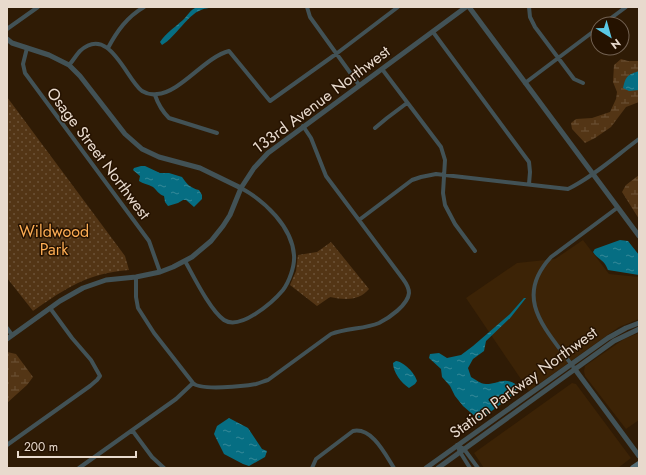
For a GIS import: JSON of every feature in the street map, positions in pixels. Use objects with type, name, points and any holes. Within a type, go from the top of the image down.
[{"type":"main road","points":[[633,468],[639,464]]},
{"type":"street","points":[[7,29],[38,7]]},
{"type":"street","points":[[108,48],[120,27],[132,14],[144,7]]},
{"type":"street","points":[[307,7],[310,17],[359,85]]},
{"type":"street","points":[[69,65],[86,47],[99,44],[111,51],[143,92],[155,95],[164,94],[170,91],[213,59],[229,51],[270,101],[398,7]]},
{"type":"street","points":[[468,7],[639,236]]},
{"type":"street","name":"133rd Avenue Northwest","points":[[7,338],[71,294],[91,285],[106,280],[136,277],[160,272],[185,261],[211,241],[223,226],[230,215],[241,188],[254,168],[268,153],[382,68],[468,7]]},
{"type":"street","points":[[529,7],[530,17],[535,27],[574,79],[583,83]]},
{"type":"street","points":[[614,16],[626,7]]},
{"type":"street","points":[[433,32],[529,162],[529,184]]},
{"type":"street","points":[[524,83],[590,34]]},
{"type":"street","points":[[7,39],[12,43],[56,58],[69,65],[80,76],[125,134],[142,149],[200,168],[255,195],[276,216],[288,234],[294,255],[288,281],[283,289],[270,302],[245,320],[232,323],[222,318],[203,292],[185,261]]},
{"type":"street","name":"Osage Street Northwest","points":[[27,48],[23,64],[25,73],[149,240],[160,272]]},
{"type":"street","points":[[382,68],[440,147],[445,160],[443,193],[449,214],[475,251]]},
{"type":"street","points":[[155,95],[158,104],[169,118],[217,133]]},
{"type":"street","points":[[375,128],[407,103]]},
{"type":"street","points":[[136,277],[136,297],[138,308],[154,333],[193,383],[201,387],[258,384],[275,375],[331,334],[341,330],[379,323],[403,306],[409,294],[408,288],[403,279],[326,176],[311,138],[303,126]]},
{"type":"street","points":[[359,220],[412,180],[436,174],[568,189],[592,174],[639,139]]},
{"type":"street","points":[[618,208],[551,256],[543,265],[537,275],[534,290],[534,304],[542,324],[639,456]]},
{"type":"street","points":[[7,445],[90,386],[100,376],[91,360],[72,338],[50,308]]},
{"type":"street","name":"Station Parkway Northwest","points":[[426,468],[571,364],[639,323]]},
{"type":"street","points":[[7,328],[12,335]]},
{"type":"street","name":"Station Parkway Northwest","points":[[438,468],[575,369],[616,337],[639,329]]},
{"type":"street","points":[[79,468],[176,399],[193,383]]},
{"type":"street","points":[[132,430],[152,457],[164,468]]},
{"type":"street","points":[[312,468],[316,459],[353,431],[363,430],[370,434],[394,468]]},
{"type":"street","points":[[457,445],[478,468]]},
{"type":"street","points":[[462,451],[470,468]]},
{"type":"shaded area","points":[[583,240],[609,274],[639,277],[639,319],[619,327],[529,391],[466,298],[517,263],[555,259]]},
{"type":"shaded area","points":[[639,333],[639,420],[626,429],[585,376],[584,371],[585,366],[624,339]]},
{"type":"shaded area","points":[[572,383],[576,384],[631,458],[618,468],[484,468],[474,453]]},
{"type":"green space","points":[[621,59],[628,61],[639,61],[639,102],[626,107],[611,127],[585,143],[572,129],[571,123],[576,119],[592,118],[610,112],[616,99],[617,92],[613,82],[614,65]]},
{"type":"green space","name":"Wildwood Park","points":[[7,97],[125,256],[129,270],[101,274],[89,278],[56,295],[33,311],[7,278]]},
{"type":"green space","points":[[639,175],[639,219],[622,192],[626,185]]},
{"type":"green space","points":[[331,242],[369,289],[361,296],[356,298],[341,299],[330,297],[317,306],[290,285],[296,271],[298,255],[317,252]]},
{"type":"green space","points":[[7,352],[16,354],[33,377],[27,385],[7,403]]},
{"type":"water","points":[[197,7],[214,7],[204,9],[191,16],[172,37],[162,45],[160,42],[165,36]]},
{"type":"water","points":[[639,71],[639,90],[629,91],[623,88],[628,76]]},
{"type":"water","points":[[145,166],[160,173],[169,173],[182,177],[189,185],[199,190],[202,195],[202,199],[194,207],[186,200],[168,206],[165,202],[164,196],[153,187],[139,181],[140,176],[133,170],[134,168]]},
{"type":"water","points":[[620,240],[628,241],[639,255],[639,275],[608,270],[605,264],[593,252],[595,249]]},
{"type":"water","points":[[524,298],[526,298],[511,317],[486,341],[484,351],[473,359],[468,368],[471,377],[482,383],[491,384],[508,381],[517,385],[518,387],[513,395],[481,419],[477,418],[463,406],[455,396],[450,386],[442,377],[441,369],[429,358],[430,354],[439,353],[447,358],[461,355],[510,314]]},
{"type":"water","points":[[396,361],[412,371],[416,378],[417,381],[415,384],[409,388],[396,374],[393,363]]},
{"type":"water","points":[[229,418],[248,428],[262,449],[267,451],[265,457],[249,466],[224,454],[214,434],[217,426]]}]
